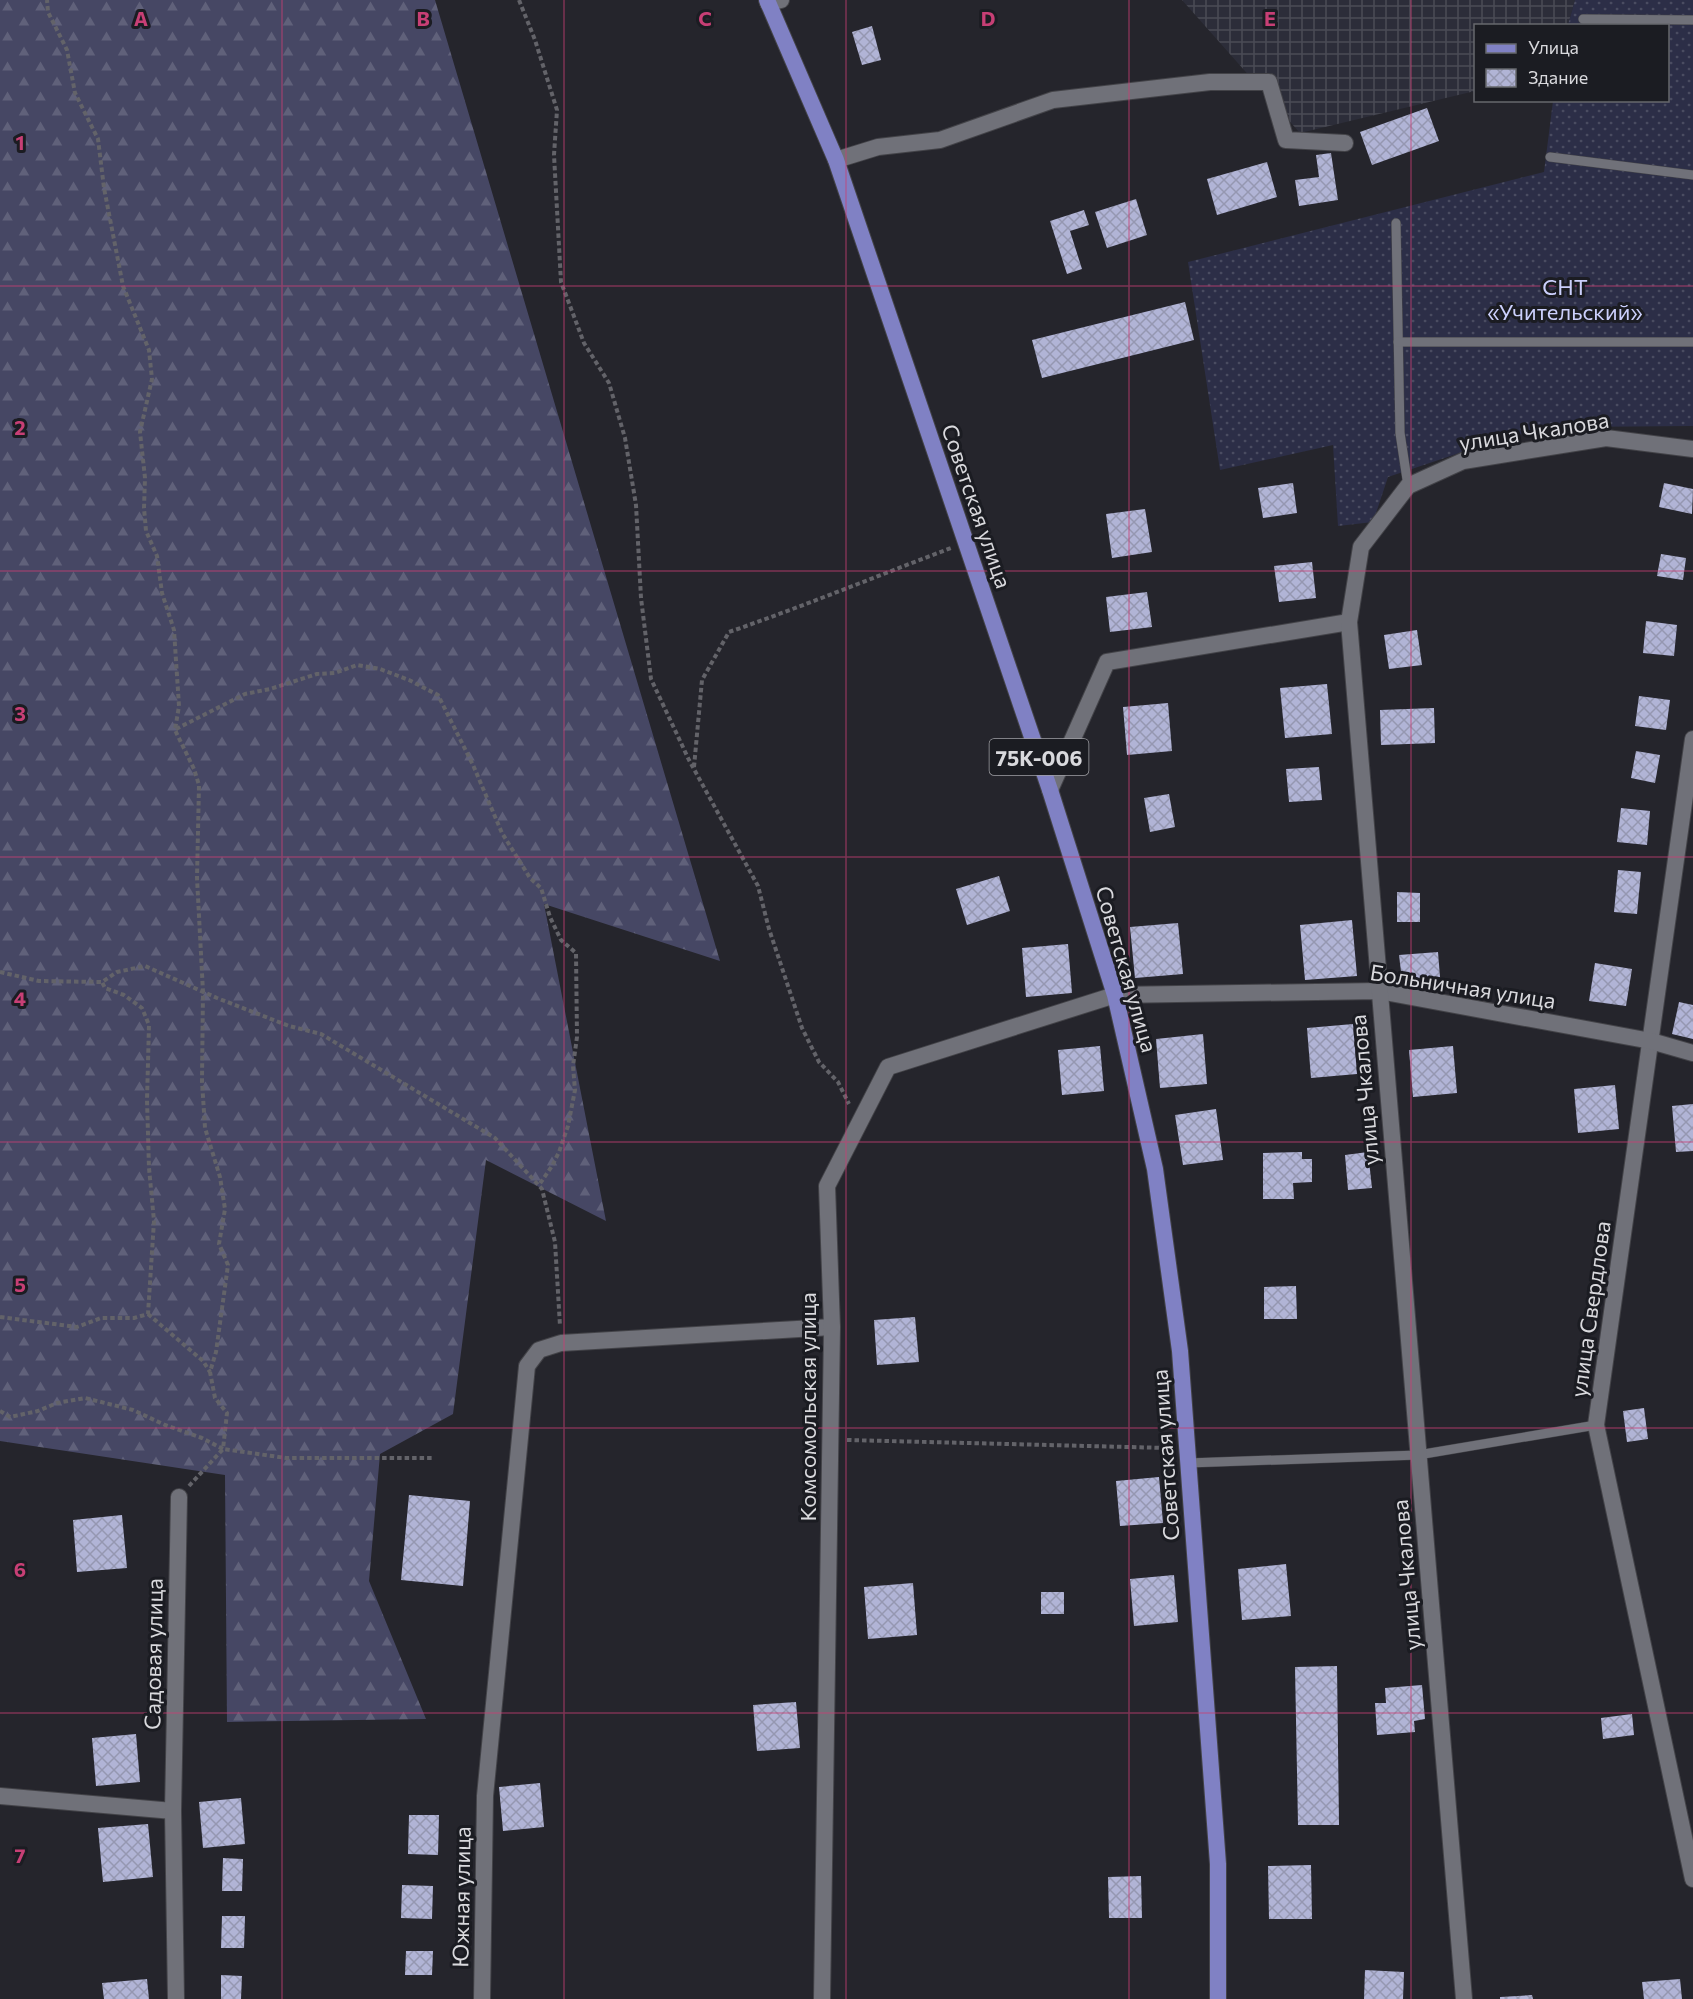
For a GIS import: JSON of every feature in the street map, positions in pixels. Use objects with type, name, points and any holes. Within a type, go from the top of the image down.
[{"type":"main road","name":"Советская улица","points":[[772,1],[836,160],[1050,790],[1115,994],[1155,1169],[1180,1351],[1218,1864],[1218,1999]]},
{"type":"street","points":[[836,160],[878,147],[940,140],[1053,100],[1210,82],[1269,82],[1286,140],[1345,143]]},
{"type":"street","name":"улица Чкалова","points":[[1464,1999],[1378,991],[1349,622],[1361,547],[1408,486],[1463,461],[1606,438],[1693,449]]},
{"type":"street","points":[[1050,790],[1107,662],[1349,622]]},
{"type":"street","name":"улица Свердлова","points":[[1693,739],[1596,1425],[1693,1880]]},
{"type":"street","name":"Больничная улица","points":[[1115,994],[1378,991],[1651,1041],[1693,1053]]},
{"type":"street","name":"Комсомольская улица","points":[[822,1999],[832,1327],[827,1186],[888,1067],[1115,994]]},
{"type":"street","points":[[561,1343],[832,1327]]},
{"type":"street","name":"Южная улица","points":[[482,1999],[485,1797],[527,1366],[539,1350],[561,1343]]},
{"type":"street","name":"Садовая улица","points":[[176,1999],[173,1811],[179,1497]]},
{"type":"street","points":[[0,1796],[173,1811]]},
{"type":"lane","points":[[1583,19],[1693,20]]},
{"type":"lane","points":[[1550,158],[1693,175]]},
{"type":"lane","points":[[1396,223],[1400,434],[1408,486]]},
{"type":"lane","points":[[1398,342],[1693,342]]},
{"type":"lane","points":[[1188,1463],[1418,1455],[1596,1425]]},
{"type":"path","points":[[47,0],[48,12],[67,50],[75,93],[98,139],[104,188],[123,286],[149,350],[152,379],[140,432],[145,478],[146,531],[157,556],[162,593],[174,630],[179,706],[175,730],[194,769],[199,785],[197,878],[203,992],[202,1081],[205,1128],[222,1188],[225,1209],[219,1244],[228,1265],[216,1352],[210,1372]]},
{"type":"path","points":[[519,0],[535,40],[557,110],[554,155],[561,282],[584,343],[609,383],[625,438],[636,505],[641,598],[651,679],[694,767],[758,886],[769,929],[802,1028],[819,1062],[837,1082],[848,1101],[854,1134]]},
{"type":"path","points":[[694,767],[702,680],[729,632],[825,598],[879,575],[966,543]]},
{"type":"path","points":[[175,730],[245,694],[270,689],[310,676],[334,673],[357,665],[380,669],[409,680],[438,695],[473,765],[502,833],[530,878],[541,888],[550,917],[561,940],[576,953],[577,1036],[573,1066],[575,1090],[568,1126],[559,1152],[539,1185]]},
{"type":"path","points":[[0,972],[39,981],[102,982],[117,972],[145,966],[289,1026],[321,1034],[495,1138],[542,1189],[555,1242],[561,1343]]},
{"type":"path","points":[[102,982],[105,988],[124,995],[142,1008],[149,1025],[147,1100],[149,1168],[154,1221],[147,1314]]},
{"type":"path","points":[[0,1317],[77,1327],[101,1318],[134,1318],[147,1314]]},
{"type":"path","points":[[147,1314],[203,1361],[210,1372],[215,1398],[227,1413],[223,1449],[179,1497]]},
{"type":"path","points":[[0,1411],[10,1417],[38,1411],[57,1403],[85,1398],[133,1410],[223,1449],[286,1458],[432,1458]]},
{"type":"path","points":[[830,1439],[1167,1448]]},
{"type":"shaded area","points":[[1182,0],[1575,0],[1568,24],[1474,24],[1474,91],[1300,133]]},
{"type":"green space","points":[[0,0],[435,0],[720,961],[544,904],[606,1221],[486,1160],[453,1414],[380,1454],[369,1581],[426,1719],[227,1722],[225,1475],[0,1441]]},
{"type":"green space","name":"СНТ «Учительский»","points":[[1575,0],[1693,0],[1693,426],[1571,427],[1510,436],[1388,477],[1373,522],[1338,526],[1333,445],[1220,470],[1188,262],[1544,172],[1553,102],[1669,102],[1669,24],[1568,24]]},
{"type":"building","points":[[872,26],[881,60],[862,65],[852,32]]},
{"type":"building","points":[[1427,108],[1439,141],[1372,165],[1360,132]]},
{"type":"building","points":[[1331,153],[1338,200],[1299,206],[1295,180],[1319,177],[1316,155]]},
{"type":"building","points":[[1267,162],[1277,197],[1217,215],[1207,179]]},
{"type":"building","points":[[1136,199],[1147,235],[1107,248],[1095,212]]},
{"type":"building","points":[[1084,210],[1089,225],[1070,231],[1082,269],[1067,274],[1050,221]]},
{"type":"building","points":[[1185,302],[1194,340],[1042,378],[1032,340]]},
{"type":"building","points":[[1293,483],[1297,513],[1263,518],[1258,488]]},
{"type":"building","points":[[1664,483],[1693,489],[1692,514],[1659,507]]},
{"type":"building","points":[[1145,509],[1152,552],[1112,558],[1106,514]]},
{"type":"building","points":[[1661,554],[1686,558],[1683,580],[1657,576]]},
{"type":"building","points":[[1312,562],[1316,598],[1279,602],[1274,566]]},
{"type":"building","points":[[1147,592],[1152,627],[1110,632],[1106,597]]},
{"type":"building","points":[[1646,621],[1677,625],[1674,656],[1643,653]]},
{"type":"building","points":[[1417,630],[1422,665],[1389,669],[1384,635]]},
{"type":"building","points":[[1327,684],[1332,734],[1285,738],[1280,688]]},
{"type":"building","points":[[1639,696],[1670,700],[1666,730],[1635,726]]},
{"type":"building","points":[[1168,703],[1172,751],[1127,755],[1123,707]]},
{"type":"building","points":[[1434,708],[1435,743],[1381,745],[1380,710]]},
{"type":"building","points":[[1636,751],[1660,755],[1655,783],[1631,778]]},
{"type":"building","points":[[1319,767],[1322,800],[1289,802],[1286,769]]},
{"type":"building","points":[[1169,794],[1175,827],[1150,832],[1144,798]]},
{"type":"building","points":[[1621,808],[1650,811],[1647,845],[1617,842]]},
{"type":"building","points":[[1618,870],[1641,872],[1637,914],[1614,912]]},
{"type":"building","points":[[999,876],[1010,911],[967,925],[956,889]]},
{"type":"building","points":[[1397,892],[1420,893],[1420,922],[1397,922]]},
{"type":"building","points":[[1352,920],[1357,976],[1305,980],[1300,925]]},
{"type":"building","points":[[1178,923],[1183,974],[1135,978],[1130,927]]},
{"type":"building","points":[[1068,944],[1072,993],[1026,997],[1022,948]]},
{"type":"building","points":[[1438,952],[1440,977],[1402,980],[1399,955]]},
{"type":"building","points":[[1595,963],[1632,969],[1626,1006],[1589,1001]]},
{"type":"building","points":[[1679,1002],[1693,1005],[1693,1039],[1672,1034]]},
{"type":"building","points":[[1353,1024],[1357,1074],[1311,1078],[1307,1028]]},
{"type":"building","points":[[1203,1034],[1207,1084],[1160,1088],[1156,1039]]},
{"type":"building","points":[[1100,1046],[1104,1091],[1062,1095],[1058,1050]]},
{"type":"building","points":[[1453,1046],[1457,1093],[1413,1097],[1409,1050]]},
{"type":"building","points":[[1615,1085],[1619,1129],[1578,1133],[1574,1089]]},
{"type":"building","points":[[1693,1104],[1693,1151],[1676,1152],[1672,1106]]},
{"type":"building","points":[[1216,1109],[1223,1160],[1183,1165],[1175,1115]]},
{"type":"building","points":[[1302,1152],[1302,1159],[1312,1159],[1312,1182],[1293,1183],[1294,1199],[1263,1199],[1263,1153]]},
{"type":"building","points":[[1368,1152],[1372,1188],[1348,1190],[1345,1155]]},
{"type":"building","points":[[1296,1286],[1297,1319],[1264,1319],[1264,1287]]},
{"type":"building","points":[[915,1317],[919,1362],[877,1365],[874,1320]]},
{"type":"building","points":[[1644,1408],[1648,1439],[1627,1442],[1623,1411]]},
{"type":"building","points":[[1159,1477],[1163,1523],[1120,1526],[1116,1481]]},
{"type":"building","points":[[409,1495],[470,1501],[463,1586],[401,1580]]},
{"type":"building","points":[[122,1515],[127,1568],[77,1572],[73,1520]]},
{"type":"building","points":[[1286,1564],[1291,1616],[1242,1620],[1238,1569]]},
{"type":"building","points":[[1174,1575],[1178,1622],[1134,1626],[1130,1579]]},
{"type":"building","points":[[913,1583],[917,1635],[868,1639],[864,1587]]},
{"type":"building","points":[[1041,1592],[1064,1592],[1064,1614],[1041,1614]]},
{"type":"building","points":[[1337,1666],[1339,1825],[1298,1825],[1295,1667]]},
{"type":"building","points":[[1422,1685],[1425,1719],[1414,1721],[1415,1732],[1377,1735],[1375,1703],[1386,1703],[1385,1688]]},
{"type":"building","points":[[796,1702],[800,1748],[757,1751],[753,1705]]},
{"type":"building","points":[[1632,1714],[1634,1735],[1603,1739],[1601,1718]]},
{"type":"building","points":[[136,1734],[140,1782],[96,1786],[92,1738]]},
{"type":"building","points":[[540,1783],[544,1827],[503,1831],[499,1787]]},
{"type":"building","points":[[241,1798],[245,1844],[203,1848],[199,1802]]},
{"type":"building","points":[[409,1815],[439,1815],[438,1855],[408,1854]]},
{"type":"building","points":[[148,1824],[153,1877],[103,1882],[98,1828]]},
{"type":"building","points":[[223,1858],[243,1859],[242,1891],[222,1891]]},
{"type":"building","points":[[1311,1865],[1312,1919],[1269,1919],[1268,1866]]},
{"type":"building","points":[[1141,1876],[1142,1918],[1109,1918],[1108,1877]]},
{"type":"building","points":[[402,1885],[433,1886],[432,1919],[401,1918]]},
{"type":"building","points":[[222,1916],[245,1916],[244,1948],[221,1948]]},
{"type":"building","points":[[406,1951],[433,1951],[432,1975],[405,1975]]},
{"type":"building","points":[[1365,1970],[1404,1972],[1403,1999],[1364,1999]]},
{"type":"building","points":[[221,1975],[242,1976],[241,1999],[221,1999]]},
{"type":"building","points":[[147,1979],[149,1999],[104,1999],[102,1983]]},
{"type":"building","points":[[1680,1979],[1682,1999],[1644,1999],[1642,1982]]},
{"type":"building","points":[[1532,1995],[1533,1999],[1500,1999],[1500,1997]]}]
